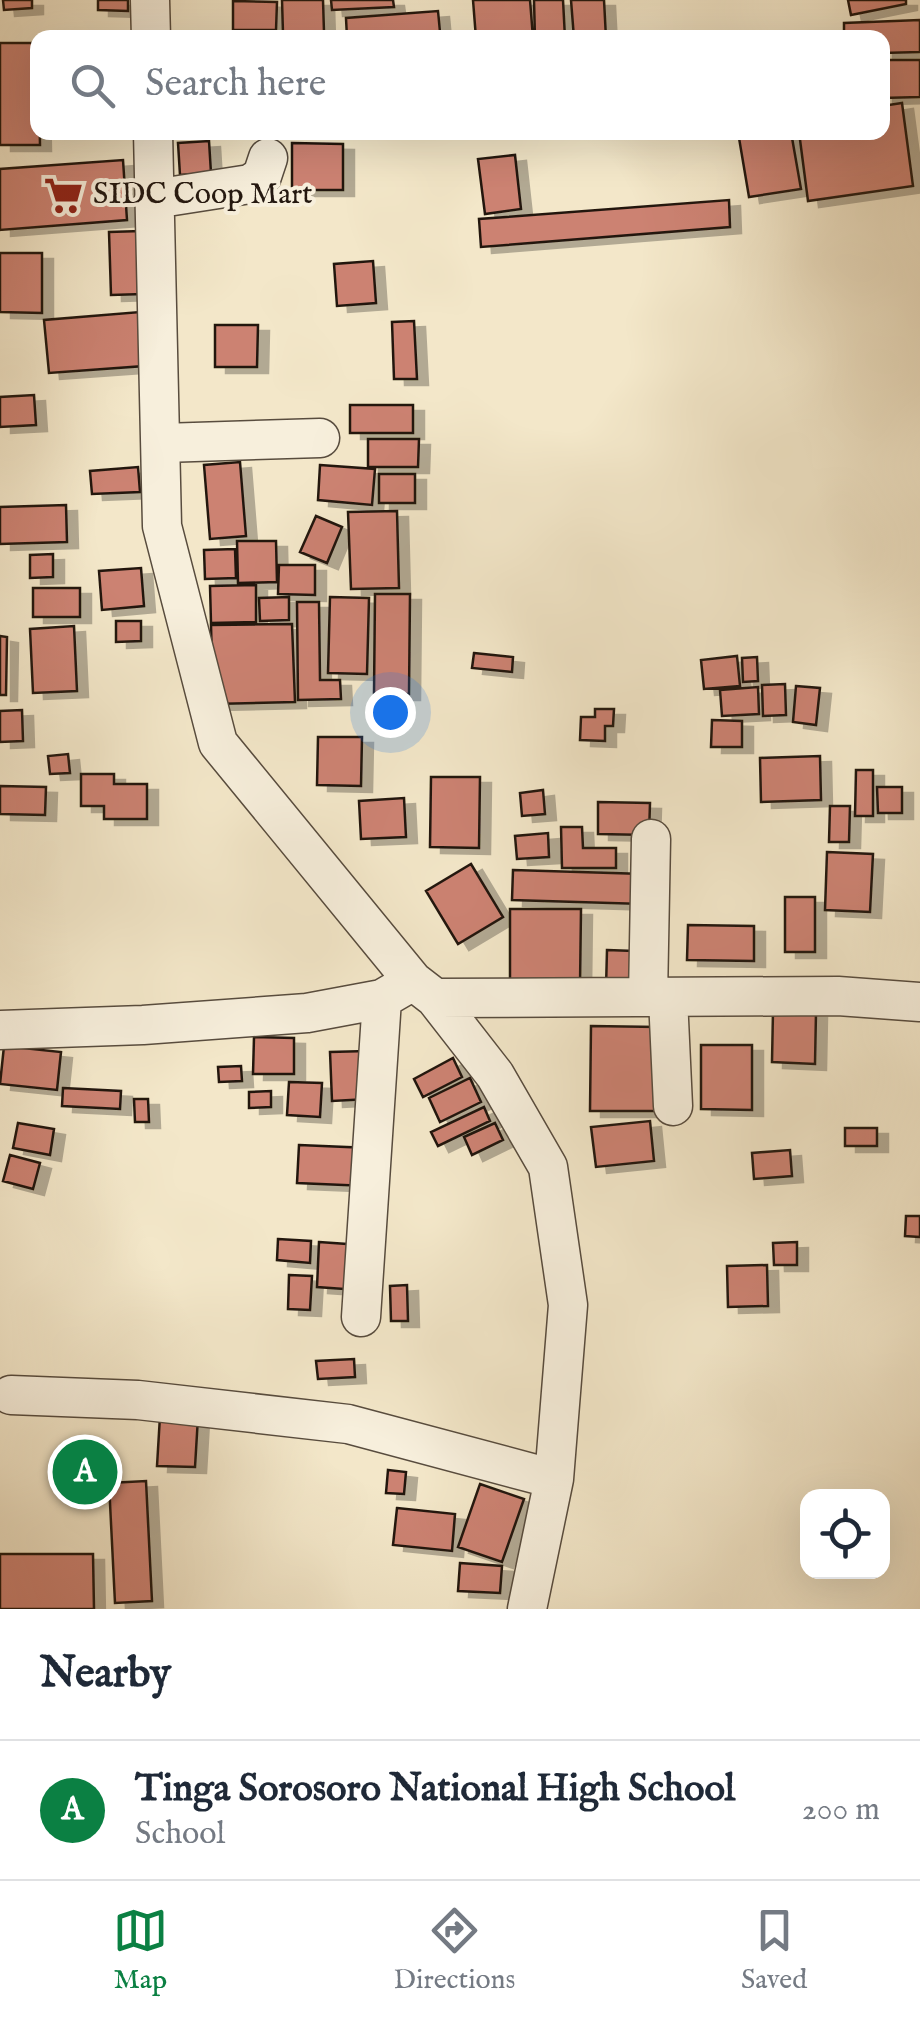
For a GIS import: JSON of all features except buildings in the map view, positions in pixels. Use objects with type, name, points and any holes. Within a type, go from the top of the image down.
[{"type":"street","points":[[150,0],[150,30]]},
{"type":"street","points":[[153,140],[162,526],[218,743],[410,993],[496,1075],[548,1167],[568,1305],[554,1479],[527,1609]]},
{"type":"street","points":[[154,199],[250,184],[262,176],[268,158]]},
{"type":"street","points":[[163,443],[320,438]]},
{"type":"street","points":[[651,839],[658,998],[673,1106]]},
{"type":"street","points":[[361,1317],[410,993]]},
{"type":"street","points":[[0,1030],[307,1013],[410,993],[658,998],[838,996],[920,1002]]},
{"type":"street","points":[[11,1395],[138,1400],[348,1424],[554,1479]]},
{"type":"place","name":"SIDC Coop Mart","points":[[63,195]]},
{"type":"place","name":"Tinga Sorosoro National High School","points":[[85,1472]]}]
